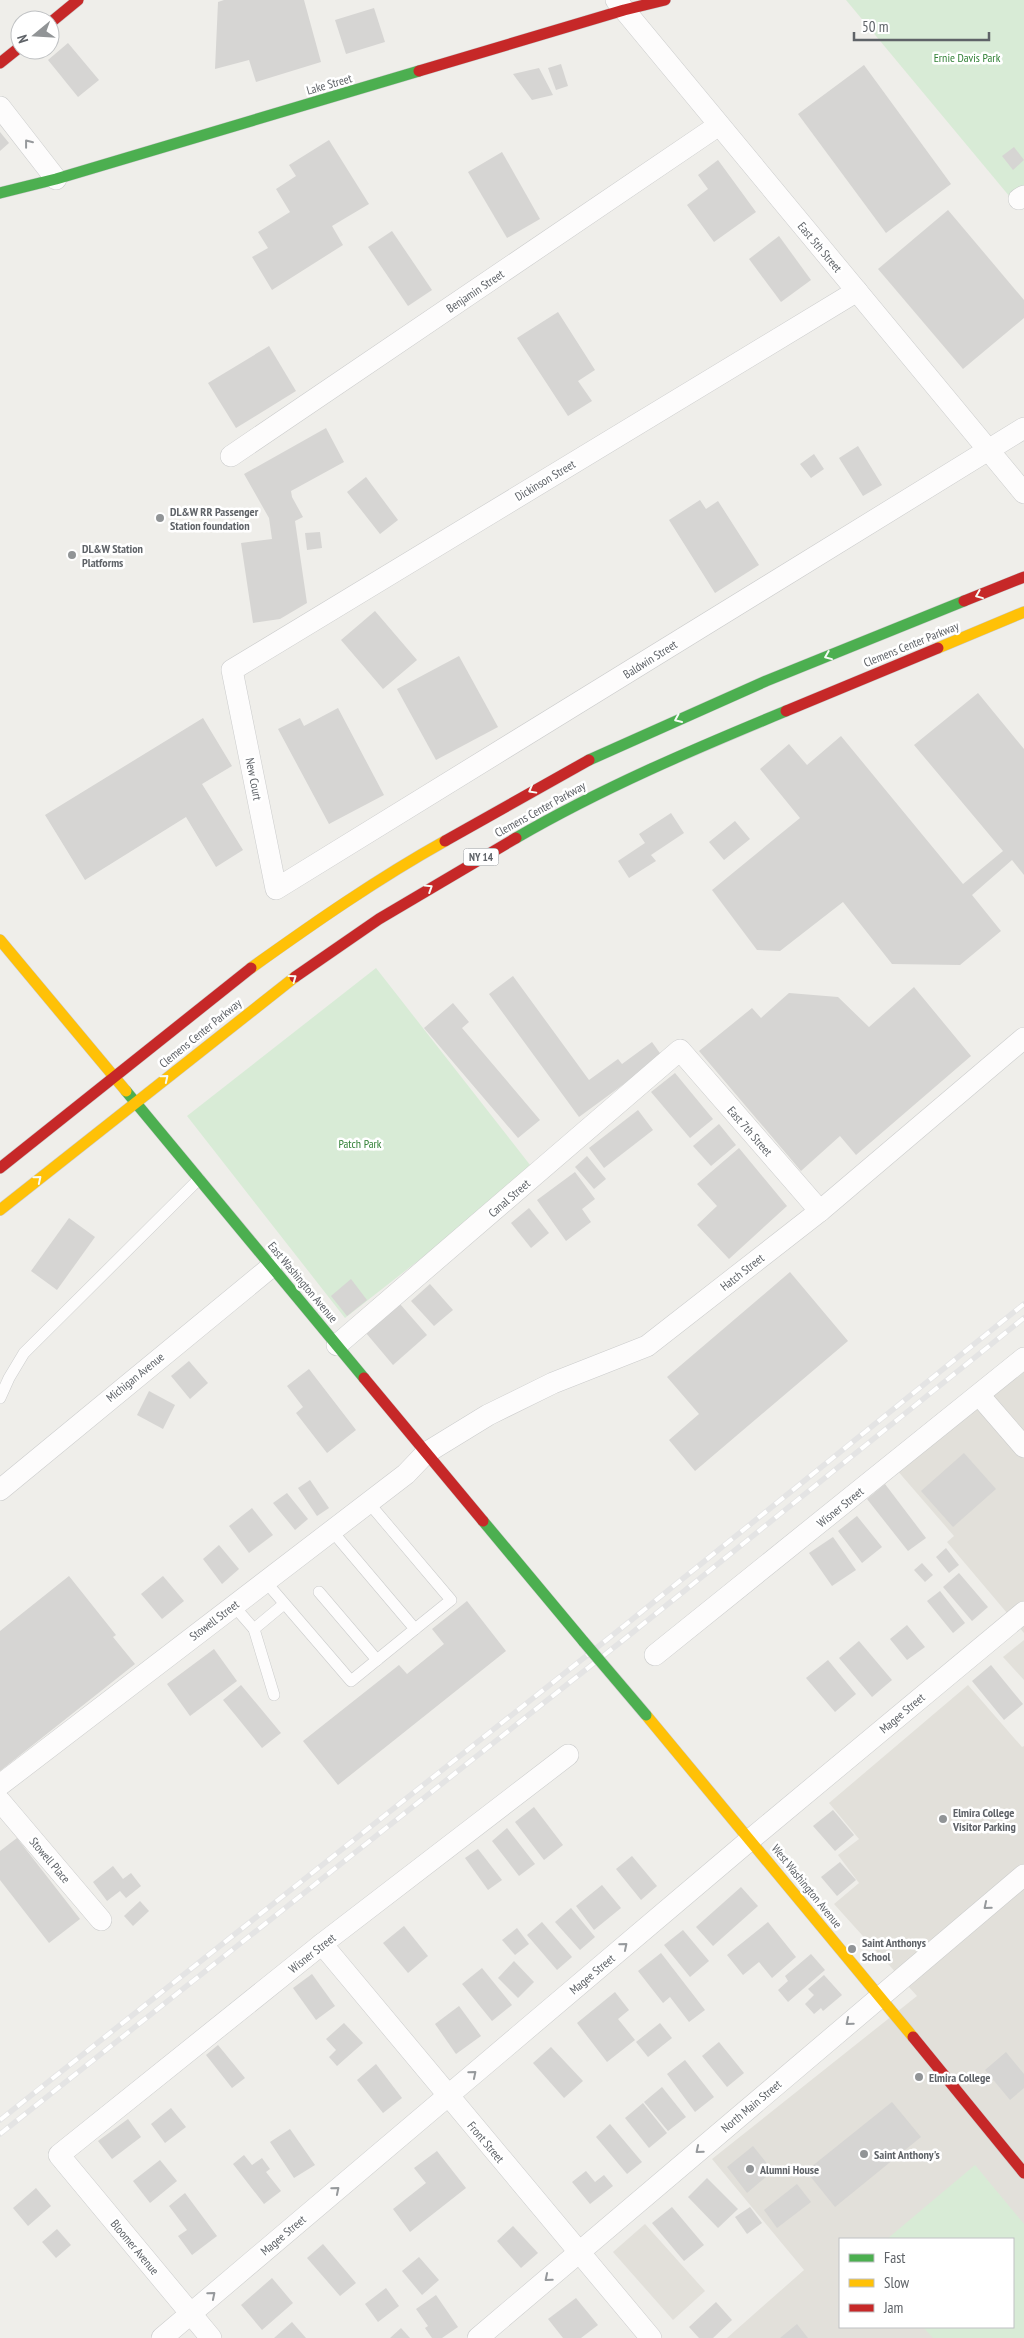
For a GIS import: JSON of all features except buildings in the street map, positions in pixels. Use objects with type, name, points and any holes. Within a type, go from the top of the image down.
[{"type":"main road","points":[[60,15],[78,0]]},
{"type":"main road","name":"Lake Street","points":[[0,193],[56,179],[625,3],[665,0]]},
{"type":"main road","points":[[0,64],[10,56]]},
{"type":"main road","name":"Clemens Center Parkway","points":[[0,1168],[301,932],[409,861],[525,794],[585,762],[676,720],[1024,577]]},
{"type":"main road","name":"Clemens Center Parkway","points":[[0,1210],[274,992],[315,962],[438,883],[550,818],[680,754],[1024,612]]},
{"type":"main road","name":"East Washington Avenue","points":[[0,940],[584,1642]]},
{"type":"main road","name":"West Washington Avenue","points":[[584,1642],[707,1790],[751,1839],[878,1997],[1024,2172]]},
{"type":"street","name":"East 5th Street","points":[[625,3],[719,125],[1024,493]]},
{"type":"street","points":[[0,106],[56,179]]},
{"type":"street","name":"Benjamin Street","points":[[231,456],[719,125]]},
{"type":"street","name":"Dickinson Street","points":[[232,670],[857,291]]},
{"type":"street","name":"Baldwin Street","points":[[276,889],[1024,428]]},
{"type":"street","name":"New Court","points":[[232,670],[276,889]]},
{"type":"street","name":"Hatch Street","points":[[426,1453],[488,1415],[553,1383],[646,1346],[820,1212],[1024,1038]]},
{"type":"street","name":"East 7th Street","points":[[680,1050],[820,1212]]},
{"type":"street","name":"Canal Street","points":[[337,1345],[680,1050]]},
{"type":"street","name":"Michigan Avenue","points":[[0,1490],[76,1425],[272,1267]]},
{"type":"street","name":"Wisner Street","points":[[655,1655],[1024,1358]]},
{"type":"street","points":[[979,1395],[1024,1448]]},
{"type":"street","name":"Stowell Street","points":[[0,1785],[406,1474],[426,1453]]},
{"type":"street","name":"Magee Street","points":[[162,2338],[751,1839],[1024,1612]]},
{"type":"street","name":"Wisner Street","points":[[59,2155],[322,1944],[568,1755]]},
{"type":"street","name":"Stowell Place","points":[[0,1801],[101,1920]]},
{"type":"street","name":"North Main Street","points":[[478,2338],[1024,1875]]},
{"type":"street","name":"Front Street","points":[[322,1944],[651,2338]]},
{"type":"street","name":"Bloomer Avenue","points":[[59,2155],[211,2338]]},
{"type":"lane","points":[[0,1398],[24,1353],[199,1179]]},
{"type":"lane","points":[[265,1581],[351,1681],[451,1600],[368,1502]]},
{"type":"lane","points":[[332,1530],[416,1629]]},
{"type":"lane","points":[[319,1592],[377,1660]]},
{"type":"lane","points":[[254,1629],[284,1604]]},
{"type":"lane","points":[[234,1605],[254,1629],[274,1695]]},
{"type":"shaded area","points":[[1024,1366],[1024,1633],[947,1542],[954,1536],[896,1469]]},
{"type":"shaded area","points":[[1024,1640],[1024,1680],[1003,1657]]},
{"type":"shaded area","name":"Elmira College","points":[[968,1685],[1022,1747],[1024,1746],[1024,2338],[727,2338],[804,2270],[712,2159],[917,1996],[834,1904],[859,1883],[838,1855],[859,1839],[829,1803]]},
{"type":"shaded area","points":[[645,2224],[705,2291],[673,2320],[613,2252]]},
{"type":"green space","name":"Ernie Davis Park","points":[[846,0],[1024,0],[1024,189],[1010,197]]},
{"type":"green space","name":"Patch Park","points":[[376,968],[534,1170],[345,1318],[187,1116]]},
{"type":"green space","points":[[975,2165],[1024,2224],[1024,2338],[933,2338],[924,2328],[1014,2328],[1014,2238],[888,2238]]},
{"type":"railway","points":[[0,2120],[614,1634],[1024,1304]]},
{"type":"railway","points":[[0,2134],[622,1641],[1024,1318]]},
{"type":"traffic: fast","points":[[0,193],[56,179],[419,71]]},
{"type":"traffic: fast","points":[[589,760],[766,681],[964,601]]},
{"type":"traffic: fast","points":[[516,838],[615,786],[786,711]]},
{"type":"traffic: fast","points":[[126,1091],[364,1378]]},
{"type":"traffic: fast","points":[[483,1521],[584,1642]]},
{"type":"traffic: fast","points":[[584,1642],[646,1715]]},
{"type":"traffic: slow","points":[[938,648],[1024,612]]},
{"type":"traffic: slow","points":[[251,968],[370,886],[445,841]]},
{"type":"traffic: slow","points":[[0,940],[126,1091]]},
{"type":"traffic: slow","points":[[0,1210],[295,977]]},
{"type":"traffic: slow","points":[[646,1715],[913,2037]]},
{"type":"traffic: jam","points":[[60,15],[78,0]]},
{"type":"traffic: jam","points":[[419,71],[624,10],[665,0]]},
{"type":"traffic: jam","points":[[0,63],[10,55]]},
{"type":"traffic: jam","points":[[964,601],[1024,577]]},
{"type":"traffic: jam","points":[[786,711],[938,648]]},
{"type":"traffic: jam","points":[[445,841],[589,760]]},
{"type":"traffic: jam","points":[[295,977],[379,919],[516,838]]},
{"type":"traffic: jam","points":[[0,1168],[251,968]]},
{"type":"traffic: jam","points":[[364,1378],[483,1521]]},
{"type":"traffic: jam","points":[[913,2037],[1024,2173]]},
{"type":"place","name":"DL&W RR Passenger Station foundation","points":[[160,518]]},
{"type":"place","name":"DL&W Station Platforms","points":[[72,555]]},
{"type":"place","name":"Elmira College Visitor Parking","points":[[943,1819]]},
{"type":"place","name":"Saint Anthonys School","points":[[852,1949]]},
{"type":"place","name":"Elmira College","points":[[919,2077]]},
{"type":"place","name":"Saint Anthony's","points":[[864,2154]]},
{"type":"place","name":"Alumni House","points":[[750,2169]]}]
